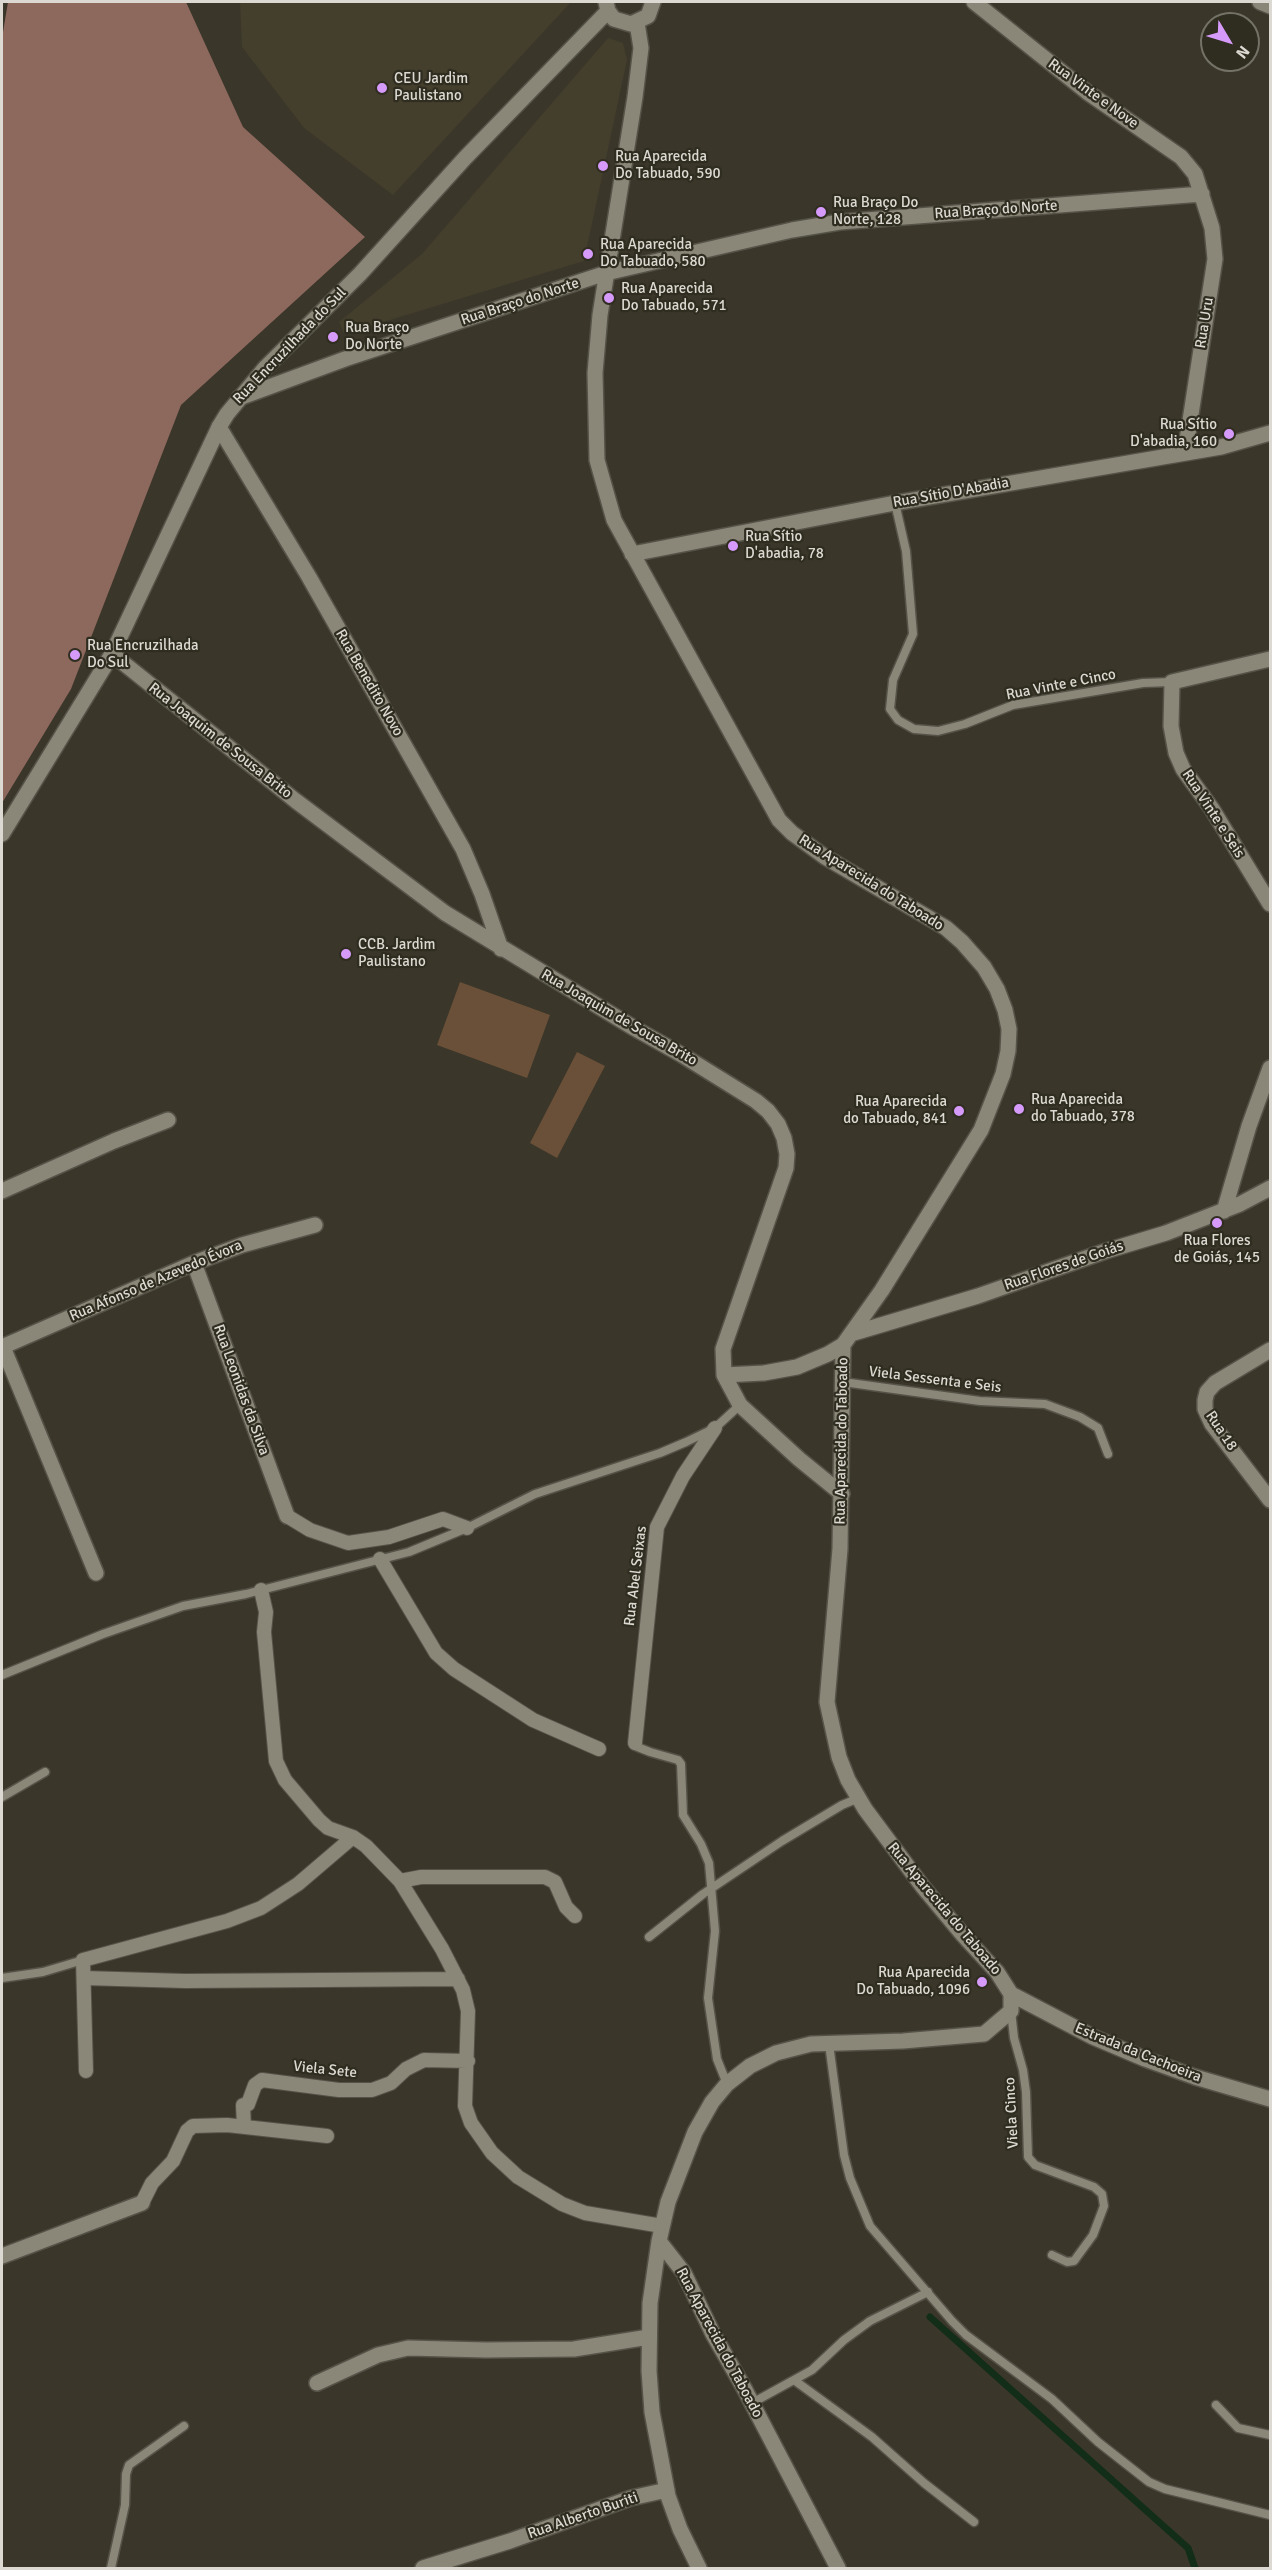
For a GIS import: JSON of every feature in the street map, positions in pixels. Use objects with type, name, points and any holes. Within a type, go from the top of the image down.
[{"type":"street","points":[[607,6],[614,19],[622,23],[637,23],[648,16],[653,2]]},
{"type":"street","name":"Rua Vinte e Nove","points":[[974,2],[1086,92],[1181,157],[1195,174],[1202,194]]},
{"type":"street","points":[[1260,2],[1270,6]]},
{"type":"street","name":"Rua Encruzilhada do Sul","points":[[2,834],[112,654],[219,427],[239,398],[265,368],[407,223],[607,6]]},
{"type":"street","name":"Rua Aparecida do Taboado","points":[[637,23],[641,48],[600,315],[595,374],[597,460],[614,520],[778,820],[825,857],[946,928],[962,942],[984,967],[997,989],[1009,1029],[1008,1051],[1003,1074],[981,1130],[849,1339],[843,1382],[842,1494],[827,1702],[838,1757],[879,1830],[923,1887],[997,1972],[1011,1994]]},
{"type":"street","name":"Rua Braço do Norte","points":[[239,398],[345,359],[606,273],[780,233],[840,222],[1202,194]]},
{"type":"street","name":"Rua Uru","points":[[1185,453],[1215,259],[1212,228],[1202,194]]},
{"type":"street","name":"Rua Benedito Novo","points":[[219,427],[309,577],[463,849],[501,949]]},
{"type":"street","name":"Rua Sítio D'Abadia","points":[[632,554],[895,503],[1221,447],[1270,433]]},
{"type":"street","name":"Rua Joaquim de Sousa Brito","points":[[112,654],[296,801],[445,913],[501,949],[756,1101],[778,1124],[787,1154],[786,1168],[723,1349],[724,1376],[740,1405],[842,1494]]},
{"type":"street","points":[[1172,682],[1270,659]]},
{"type":"street","name":"Rua Vinte e Seis","points":[[1172,682],[1171,726],[1176,753],[1183,769],[1212,810],[1270,904]]},
{"type":"street","points":[[1224,1210],[1249,1126],[1270,1068]]},
{"type":"street","points":[[2,1191],[114,1141],[168,1120]]},
{"type":"street","name":"Rua Flores de Goiás","points":[[724,1376],[764,1373],[797,1367],[828,1354],[849,1339],[1224,1210],[1270,1188]]},
{"type":"street","name":"Rua Afonso de Azevedo Évora","points":[[2,1347],[194,1263],[242,1245],[315,1225]]},
{"type":"street","name":"Rua Leonidas da Silva","points":[[194,1263],[287,1516]]},
{"type":"street","points":[[2,1347],[96,1573]]},
{"type":"street","name":"Rua 18","points":[[1270,1350],[1215,1383],[1207,1392],[1205,1409],[1212,1424],[1270,1500]]},
{"type":"street","name":"Rua Abel Seixas","points":[[634,1743],[657,1527],[682,1476],[715,1428]]},
{"type":"street","points":[[287,1516],[310,1530],[348,1543],[389,1537],[443,1519],[467,1528]]},
{"type":"street","points":[[380,1560],[436,1653],[454,1669],[533,1720],[599,1749]]},
{"type":"street","points":[[261,1590],[266,1612],[264,1632],[276,1761],[285,1780],[319,1820],[335,1832],[353,1837],[376,1856],[400,1881],[458,1979],[468,2011],[465,2106],[471,2123],[492,2153],[518,2177],[562,2205],[585,2213],[662,2226]]},
{"type":"street","points":[[86,2071],[82,1960],[227,1921],[261,1908],[298,1884],[353,1837]]},
{"type":"street","points":[[400,1881],[421,1877],[545,1877],[555,1882],[566,1907],[575,1916]]},
{"type":"street","points":[[84,1978],[185,1981],[458,1979]]},
{"type":"street","points":[[699,2568],[680,2529],[667,2490],[652,2412],[649,2337],[650,2303],[662,2226],[675,2181],[695,2132],[712,2102],[728,2084],[750,2066],[776,2053],[811,2044],[903,2042],[984,2034],[1011,2011],[1011,1994]]},
{"type":"street","name":"Estrada da Cachoeira","points":[[1011,1994],[1093,2037],[1145,2059],[1195,2077],[1270,2099]]},
{"type":"street","name":"Viela Sete","points":[[244,2126],[243,2105],[248,2104],[255,2085],[262,2080],[339,2090],[372,2090],[391,2083],[406,2069],[424,2060],[468,2061]]},
{"type":"street","points":[[2,2256],[142,2203],[152,2182],[173,2161],[189,2128],[202,2124],[244,2126],[327,2136]]},
{"type":"street","name":"Rua Aparecida do Taboado","points":[[659,2241],[684,2273],[712,2334],[752,2403],[838,2568]]},
{"type":"street","points":[[317,2383],[378,2355],[408,2348],[574,2349],[649,2337]]},
{"type":"street","name":"Rua Alberto Buriti","points":[[423,2568],[549,2528],[631,2498],[667,2490]]},
{"type":"lane","name":"Rua Vinte e Cinco","points":[[895,503],[906,551],[913,634],[893,680],[890,709],[898,720],[914,729],[938,731],[965,724],[1013,705],[1143,683],[1172,682]]},
{"type":"lane","name":"Viela Sessenta e Seis","points":[[843,1382],[980,1401],[1045,1404],[1080,1417],[1098,1428],[1108,1454]]},
{"type":"lane","points":[[2,1675],[161,1613],[409,1552],[467,1528],[535,1494],[660,1453],[715,1428],[740,1405]]},
{"type":"lane","points":[[634,1743],[635,1746],[674,1759],[681,1764],[683,1815],[710,1863],[714,1940],[708,1998],[717,2059],[728,2084]]},
{"type":"lane","points":[[2,1797],[45,1772]]},
{"type":"lane","points":[[649,1937],[712,1889],[782,1841],[842,1805],[859,1798]]},
{"type":"lane","points":[[2,1978],[43,1972],[82,1960]]},
{"type":"lane","name":"Viela Cinco","points":[[1011,2011],[1014,2038],[1023,2070],[1026,2092],[1028,2157],[1035,2165],[1079,2180],[1094,2187],[1102,2194],[1104,2206],[1094,2235],[1074,2261],[1067,2262],[1052,2255]]},
{"type":"lane","points":[[829,2044],[844,2155],[858,2199],[875,2233],[966,2335],[1052,2399],[1098,2442],[1149,2482],[1165,2489],[1270,2515]]},
{"type":"lane","points":[[752,2403],[813,2370],[844,2340],[870,2321],[928,2292]]},
{"type":"lane","points":[[794,2380],[856,2425],[974,2522]]},
{"type":"lane","points":[[1216,2404],[1238,2428],[1270,2435]]},
{"type":"lane","points":[[111,2568],[125,2505],[126,2474],[129,2465],[184,2426]]},
{"type":"shaded area","points":[[8,2],[186,2],[243,127],[365,237],[181,405],[71,689],[2,803],[2,38]]},
{"type":"shaded area","name":"CEU Jardim Paulistano","points":[[240,2],[571,2],[393,195],[304,128],[242,47]]},
{"type":"shaded area","points":[[608,38],[623,43],[627,60],[584,261],[344,334],[339,322],[422,254]]},
{"type":"building","points":[[460,982],[550,1015],[527,1078],[437,1045]]},
{"type":"building","points":[[577,1052],[605,1066],[557,1158],[530,1143]]},
{"type":"waterway","points":[[930,2317],[1188,2548],[1195,2568]]},
{"type":"place","name":"CEU Jardim Paulistano","points":[[382,88]]},
{"type":"place","name":"Rua Aparecida Do Tabuado, 590","points":[[603,166]]},
{"type":"place","name":"Rua Braço Do Norte, 128","points":[[821,212]]},
{"type":"place","name":"Rua Aparecida Do Tabuado, 580","points":[[588,254]]},
{"type":"place","name":"Rua Aparecida Do Tabuado, 571","points":[[609,298]]},
{"type":"place","name":"Rua Braço Do Norte","points":[[333,337]]},
{"type":"place","name":"Rua Sítio D'abadia, 160","points":[[1229,434]]},
{"type":"place","name":"Rua Sítio D'abadia, 78","points":[[733,546]]},
{"type":"place","name":"Rua Encruzilhada Do Sul","points":[[75,655]]},
{"type":"place","name":"CCB. Jardim Paulistano","points":[[346,954]]},
{"type":"place","name":"Rua Aparecida do Tabuado, 378","points":[[1019,1109]]},
{"type":"place","name":"Rua Aparecida do Tabuado, 841","points":[[959,1111]]},
{"type":"place","name":"Rua Flores de Goiás, 145","points":[[1217,1223]]},
{"type":"place","name":"Rua Aparecida Do Tabuado, 1096","points":[[982,1982]]}]
